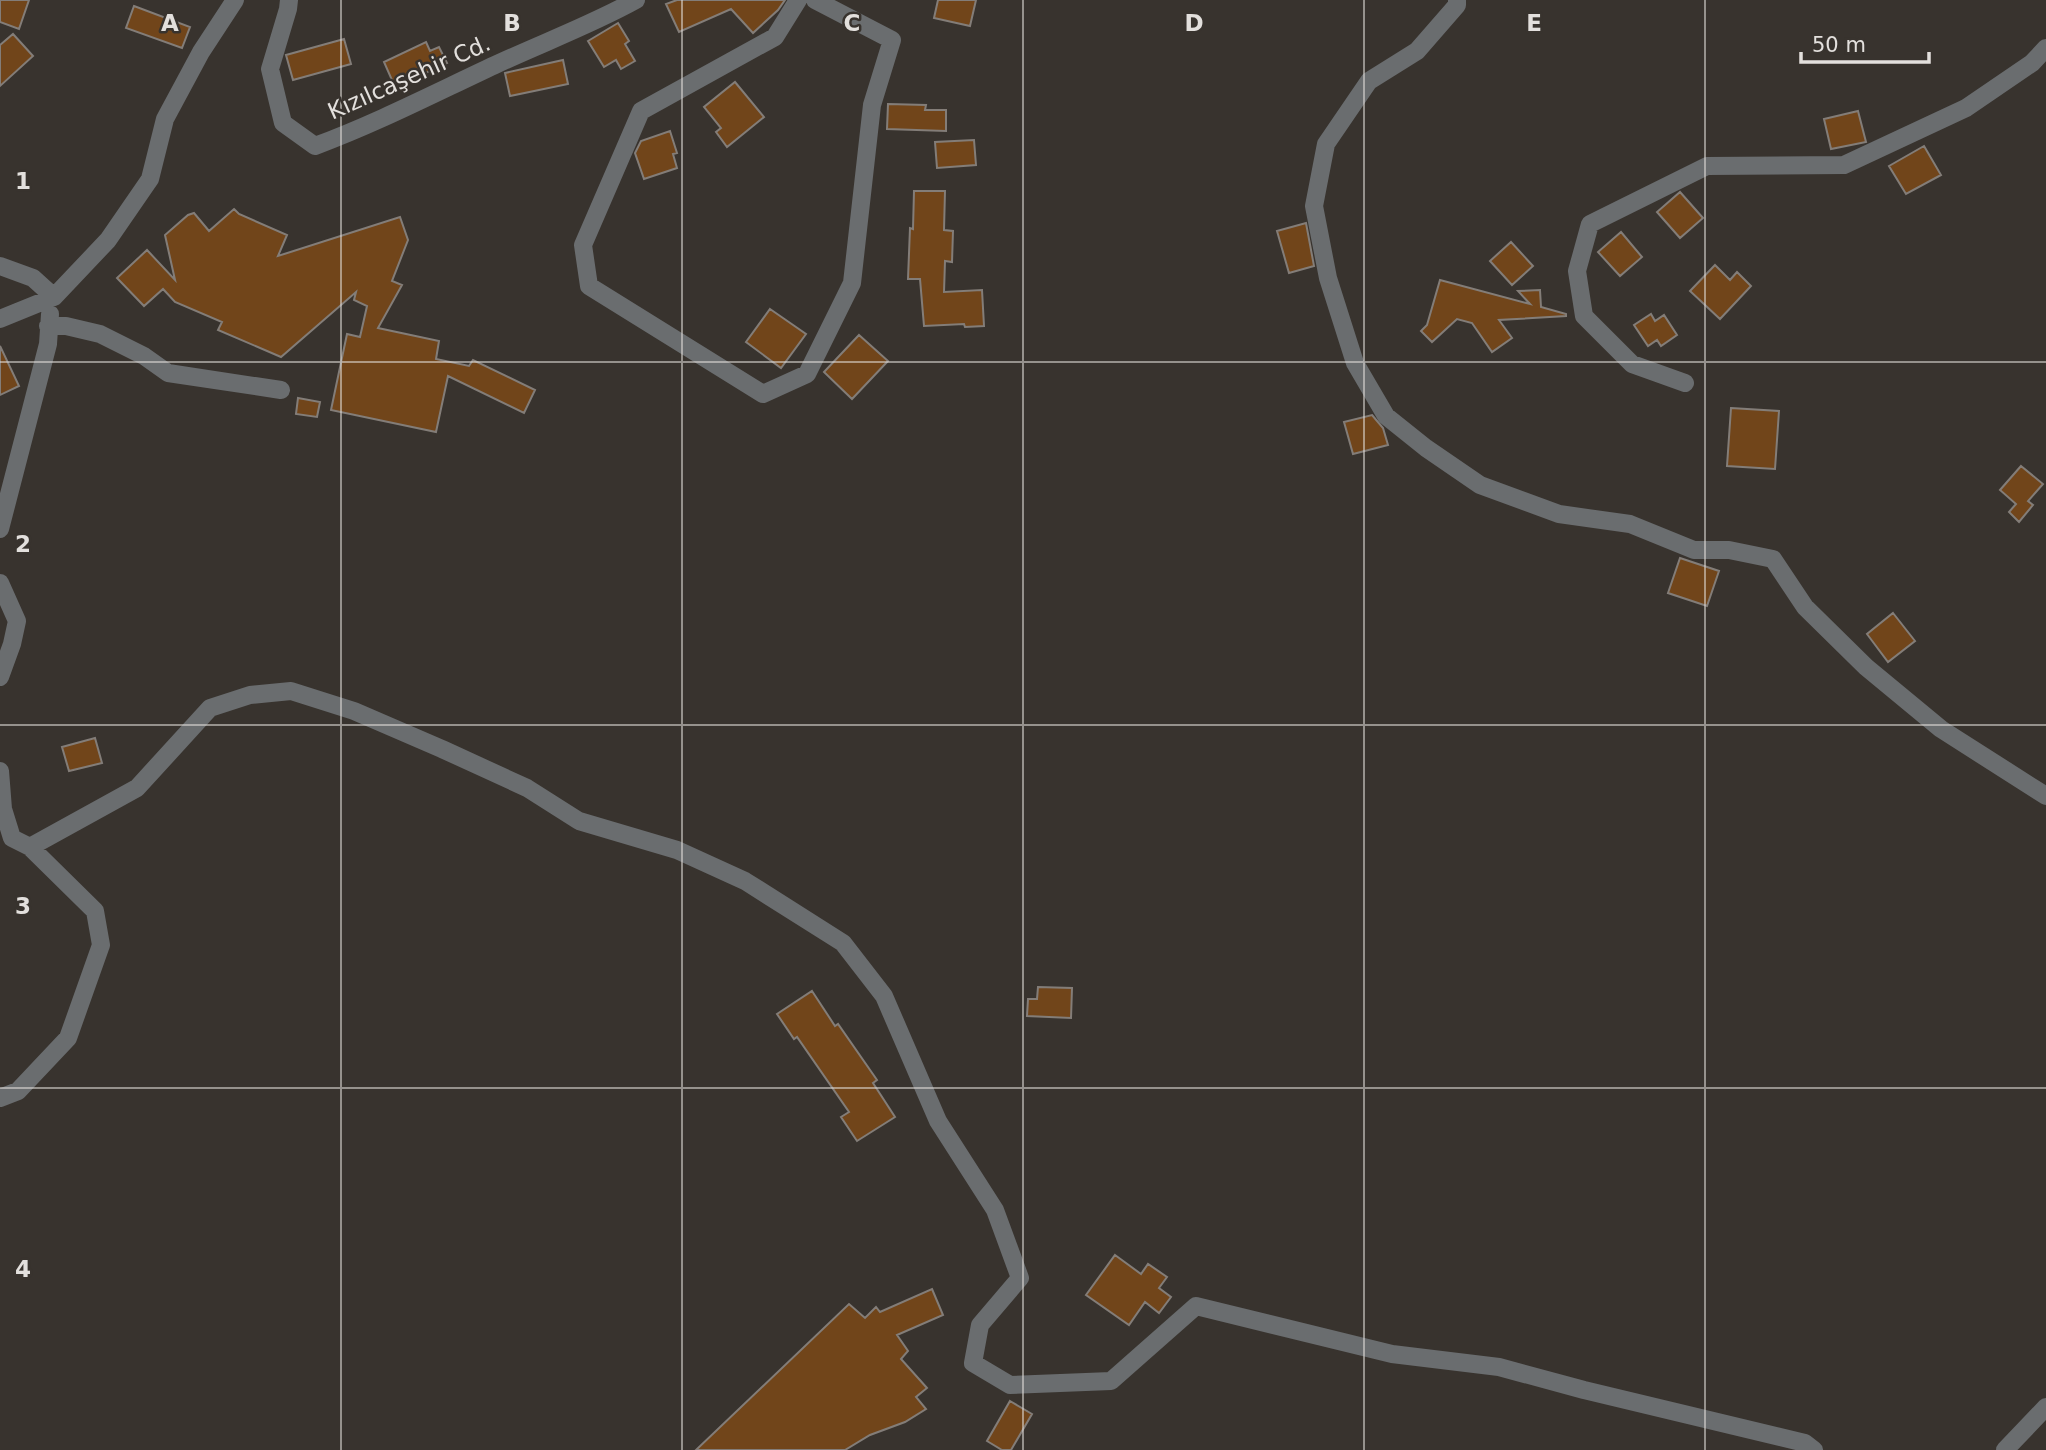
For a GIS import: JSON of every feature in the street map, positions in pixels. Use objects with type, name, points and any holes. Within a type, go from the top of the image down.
[{"type":"street","points":[[0,319],[54,297],[108,240],[150,179],[165,119],[201,51],[235,0]]},
{"type":"street","name":"Kızılcaşehir Cd.","points":[[289,0],[270,69],[284,123],[315,146],[362,128],[611,14],[636,0]]},
{"type":"street","points":[[798,0],[775,37],[641,111],[583,245],[589,286],[763,394],[807,374],[852,283],[872,105],[892,40],[816,0]]},
{"type":"street","points":[[1457,0],[1457,5],[1417,51],[1369,81],[1326,144],[1314,206],[1328,278],[1355,363],[1386,416],[1426,448],[1480,485],[1525,502],[1559,514],[1630,524],[1694,550],[1729,550],[1773,559],[1805,607],[1866,667],[1941,729],[2046,796]]},
{"type":"street","points":[[1685,383],[1632,364],[1584,316],[1577,271],[1590,224],[1707,166],[1844,165],[1966,108],[2032,63],[2046,48]]},
{"type":"street","points":[[0,266],[33,278],[54,297]]},
{"type":"street","points":[[0,529],[40,382],[54,297]]},
{"type":"street","points":[[48,326],[66,326],[100,334],[144,356],[168,373],[281,390]]},
{"type":"street","points":[[0,583],[17,621],[0,677]]},
{"type":"street","points":[[30,847],[137,788],[210,708],[250,695],[291,691],[354,711],[527,788],[579,821],[677,850],[745,881],[843,943],[884,996],[938,1121],[995,1210],[1020,1278],[980,1325],[974,1363],[1010,1385],[1111,1381],[1196,1306],[1392,1354],[1499,1367],[1805,1444],[1814,1450]]},
{"type":"street","points":[[0,771],[3,808],[12,838],[30,847],[95,911],[101,945],[68,1038],[18,1091],[0,1098]]},
{"type":"street","points":[[2005,1450],[2046,1407]]},
{"type":"building","points":[[0,0],[29,0],[19,29],[0,22]]},
{"type":"building","points":[[677,0],[785,0],[753,33],[731,9],[679,32],[666,4]]},
{"type":"building","points":[[938,0],[976,0],[970,26],[934,18]]},
{"type":"building","points":[[134,6],[190,27],[182,48],[126,28]]},
{"type":"building","points":[[618,23],[629,41],[625,44],[635,61],[621,69],[616,60],[604,67],[588,41]]},
{"type":"building","points":[[13,34],[33,56],[0,86],[0,45]]},
{"type":"building","points":[[344,39],[351,64],[293,80],[286,55]]},
{"type":"building","points":[[426,42],[430,51],[439,47],[447,63],[395,87],[384,62]]},
{"type":"building","points":[[563,60],[568,84],[510,96],[505,73]]},
{"type":"building","points":[[735,82],[764,117],[727,147],[716,132],[721,128],[704,107]]},
{"type":"building","points":[[888,104],[926,105],[925,110],[946,110],[946,131],[887,129]]},
{"type":"building","points":[[1858,111],[1866,142],[1831,149],[1824,119]]},
{"type":"building","points":[[670,131],[677,153],[673,154],[677,168],[644,179],[635,153],[641,141]]},
{"type":"building","points":[[974,140],[976,165],[937,168],[935,142]]},
{"type":"building","points":[[1924,146],[1941,175],[1906,194],[1889,166]]},
{"type":"building","points":[[914,191],[945,191],[944,230],[953,231],[952,262],[945,261],[944,292],[982,290],[984,326],[924,326],[920,279],[908,279]]},
{"type":"building","points":[[1680,192],[1703,218],[1680,238],[1657,212]]},
{"type":"building","points":[[234,209],[239,214],[287,235],[278,256],[400,217],[408,240],[392,281],[402,285],[378,328],[439,341],[436,359],[469,366],[473,360],[535,390],[524,413],[448,376],[436,432],[331,410],[347,334],[360,337],[367,306],[354,300],[356,292],[281,357],[218,330],[222,322],[175,302],[163,289],[144,306],[117,278],[147,250],[175,280],[165,235],[194,213],[209,231]]},
{"type":"building","points":[[1306,223],[1314,266],[1289,273],[1277,231]]},
{"type":"building","points":[[1621,232],[1642,257],[1620,276],[1598,252]]},
{"type":"building","points":[[1511,242],[1533,266],[1512,285],[1490,261]]},
{"type":"building","points":[[1715,265],[1730,280],[1737,272],[1751,286],[1720,319],[1690,291]]},
{"type":"building","points":[[1440,280],[1530,304],[1518,291],[1540,290],[1541,307],[1566,316],[1499,320],[1512,338],[1492,352],[1472,323],[1457,319],[1432,342],[1421,331],[1427,325]]},
{"type":"building","points":[[770,309],[806,334],[781,368],[746,342]]},
{"type":"building","points":[[1651,314],[1655,321],[1664,315],[1677,335],[1661,346],[1657,340],[1648,346],[1634,325]]},
{"type":"building","points":[[859,335],[888,361],[852,399],[824,372]]},
{"type":"building","points":[[0,346],[19,386],[0,395]]},
{"type":"building","points":[[298,398],[320,402],[317,417],[296,414]]},
{"type":"building","points":[[1731,408],[1779,411],[1775,469],[1727,466]]},
{"type":"building","points":[[1372,415],[1383,428],[1388,445],[1353,454],[1344,422]]},
{"type":"building","points":[[2021,466],[2043,484],[2028,501],[2033,505],[2019,522],[2009,512],[2016,504],[2000,490]]},
{"type":"building","points":[[1680,558],[1719,571],[1707,606],[1668,593]]},
{"type":"building","points":[[1893,613],[1915,641],[1888,662],[1867,634]]},
{"type":"building","points":[[95,738],[102,763],[69,771],[62,747]]},
{"type":"building","points":[[1038,987],[1072,988],[1071,1018],[1027,1016],[1028,999],[1037,999]]},
{"type":"building","points":[[812,991],[877,1080],[873,1083],[895,1117],[857,1141],[841,1117],[849,1112],[797,1037],[794,1039],[777,1014]]},
{"type":"building","points":[[1115,1255],[1141,1274],[1148,1264],[1167,1277],[1159,1288],[1171,1297],[1159,1313],[1145,1302],[1129,1325],[1086,1295]]},
{"type":"building","points":[[932,1289],[943,1315],[897,1335],[908,1351],[901,1359],[927,1388],[916,1397],[926,1409],[905,1422],[870,1435],[845,1450],[696,1450],[849,1304],[865,1318],[876,1307],[880,1312]]},
{"type":"building","points":[[1010,1401],[1032,1414],[1011,1450],[1002,1450],[987,1441]]}]
